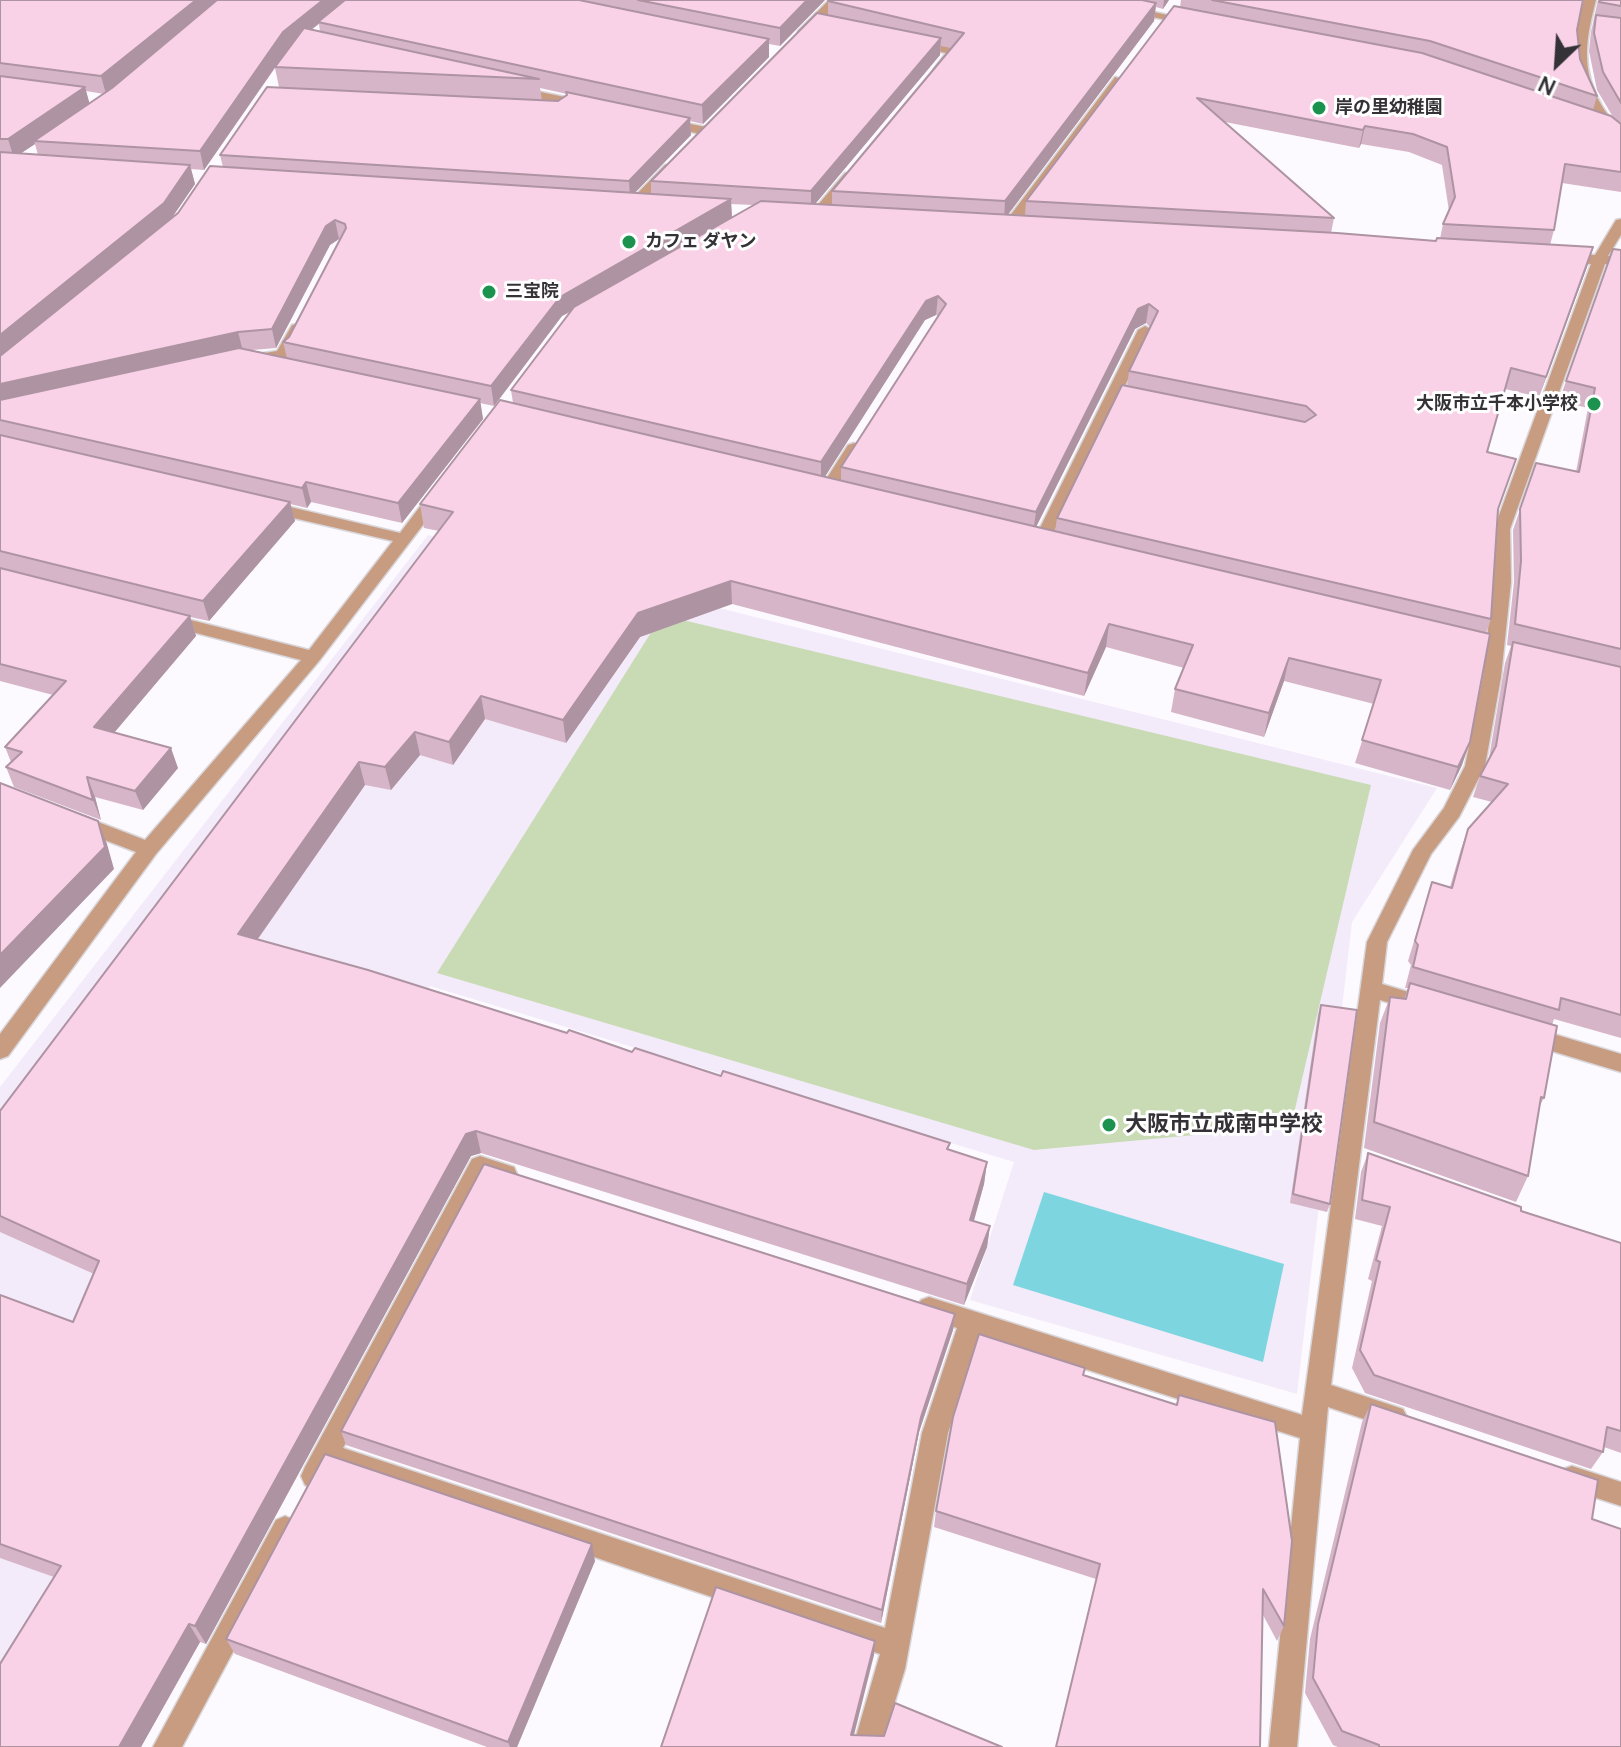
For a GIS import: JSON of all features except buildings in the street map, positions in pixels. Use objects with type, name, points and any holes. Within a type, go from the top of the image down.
[{"type":"street","points":[[792,43],[836,0]]},
{"type":"street","points":[[1080,0],[1212,25]]},
{"type":"street","points":[[1158,29],[1179,0]]},
{"type":"street","points":[[1590,0],[1591,26],[1579,56],[1590,95],[1621,141]]},
{"type":"street","points":[[813,23],[829,26]]},
{"type":"street","points":[[907,41],[954,51],[935,75]]},
{"type":"street","points":[[1024,228],[1001,227],[1129,67]]},
{"type":"street","points":[[508,88],[600,110],[536,109]]},
{"type":"street","points":[[646,119],[706,131]]},
{"type":"street","points":[[1582,119],[1611,129]]},
{"type":"street","points":[[696,142],[717,120]]},
{"type":"street","points":[[634,205],[675,163]]},
{"type":"street","points":[[816,216],[856,169]]},
{"type":"street","points":[[1290,1745],[1313,1430],[1358,1159],[1377,942],[1423,850],[1452,812],[1475,766],[1502,582],[1502,529],[1610,261],[1621,223]]},
{"type":"street","points":[[1553,258],[1610,261]]},
{"type":"street","points":[[289,369],[236,361],[283,355],[304,314]]},
{"type":"street","points":[[1041,542],[1120,397],[1145,330]]},
{"type":"street","points":[[826,492],[860,439]]},
{"type":"street","points":[[0,1050],[149,849],[313,657],[452,476]]},
{"type":"street","points":[[255,504],[405,539]]},
{"type":"street","points":[[149,615],[313,657]]},
{"type":"street","points":[[60,815],[149,849]]},
{"type":"street","points":[[1373,990],[1446,1011]]},
{"type":"street","points":[[1504,1028],[1621,1063]]},
{"type":"street","points":[[167,1747],[480,1166],[524,1180]]},
{"type":"street","points":[[912,1303],[1313,1430]]},
{"type":"street","points":[[867,1747],[891,1669],[935,1433],[971,1322]]},
{"type":"street","points":[[1318,1392],[1424,1428]]},
{"type":"street","points":[[326,1454],[895,1645]]},
{"type":"street","points":[[1545,1469],[1621,1494]]},
{"type":"shaded area","name":"大阪市立成南中学校","points":[[428,535],[1437,788],[1352,922],[1297,1394],[970,1300],[1014,1162],[430,986],[0,1705],[0,1087]]},
{"type":"green space","points":[[662,615],[1371,785],[1291,1126],[1034,1150],[437,973]]},
{"type":"water","points":[[1044,1192],[1284,1264],[1263,1362],[1013,1285]]},
{"type":"place","name":"岸の里幼稚園","points":[[1319,108]]},
{"type":"place","name":"カフェ ダヤン","points":[[629,242]]},
{"type":"place","name":"三宝院","points":[[489,292]]},
{"type":"place","name":"大阪市立千本小学校","points":[[1594,404]]},
{"type":"place","name":"大阪市立成南中学校","points":[[1109,1125]]}]
